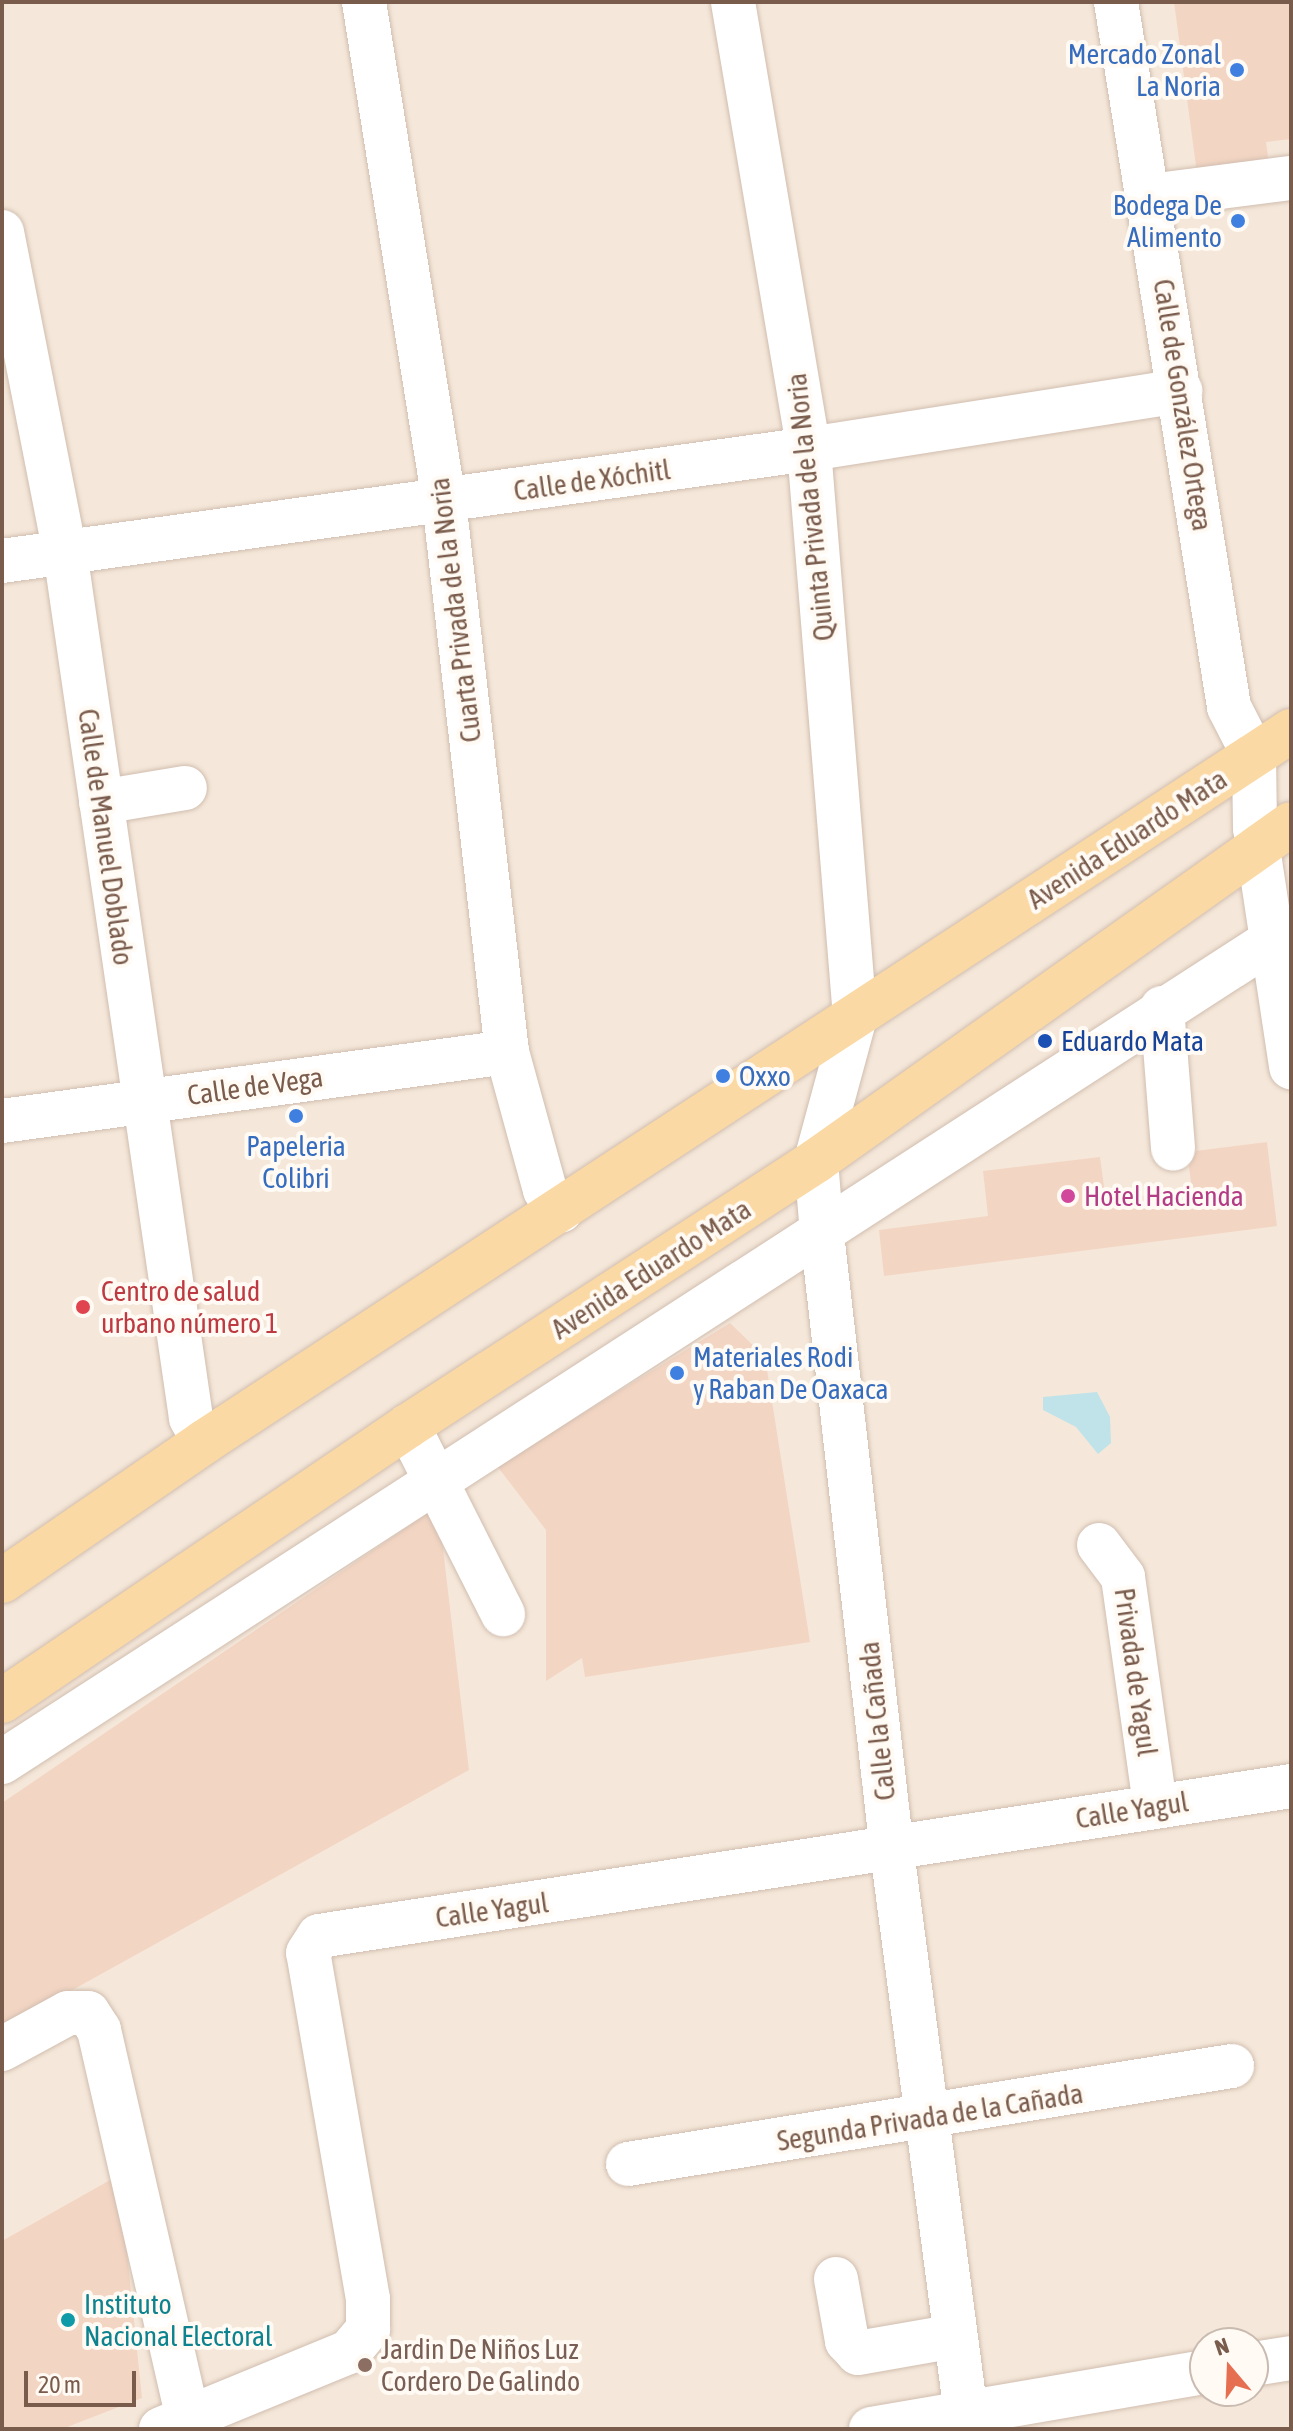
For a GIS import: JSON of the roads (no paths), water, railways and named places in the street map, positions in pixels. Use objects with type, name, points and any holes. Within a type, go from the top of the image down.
[{"type":"main road","name":"Avenida Eduardo Mata","points":[[2,1581],[204,1442],[1291,731]]},
{"type":"main road","name":"Avenida Eduardo Mata","points":[[2,1701],[408,1426],[816,1161],[1274,835]]},
{"type":"street","name":"Cuarta Privada de la Noria","points":[[364,2],[444,501],[507,1052],[545,1190],[561,1211]]},
{"type":"street","name":"Quinta Privada de la Noria","points":[[733,2],[809,449],[855,1017]]},
{"type":"street","name":"Calle de González Ortega","points":[[1116,2],[1150,196],[1229,707],[1254,756]]},
{"type":"street","points":[[1150,196],[1291,178]]},
{"type":"street","name":"Calle de Manuel Doblado","points":[[2,232],[65,552],[191,1418],[204,1442]]},
{"type":"street","name":"Calle de Xóchitl","points":[[2,561],[809,449],[1181,391]]},
{"type":"street","points":[[1254,756],[1274,835],[1291,1067]]},
{"type":"street","points":[[101,802],[185,788]]},
{"type":"street","points":[[2,1762],[438,1478],[822,1234],[1162,1008],[1281,933]]},
{"type":"street","points":[[1162,1008],[1173,1149]]},
{"type":"street","name":"Calle la Cañada","points":[[855,1017],[816,1161],[892,1851],[967,2420]]},
{"type":"street","name":"Calle de Vega","points":[[2,1121],[507,1052]]},
{"type":"street","points":[[408,1426],[438,1478],[503,1614]]},
{"type":"street","name":"Privada de Yagul","points":[[1099,1545],[1123,1577],[1155,1805]]},
{"type":"street","points":[[61,1662],[92,1702]]},
{"type":"street","name":"Calle Yagul","points":[[174,2424],[349,2352],[368,2329],[368,2299],[308,1953],[319,1936],[892,1851],[1155,1805],[1291,1786]]},
{"type":"street","points":[[2,2049],[68,2013],[88,2013],[99,2030],[174,2424]]},
{"type":"street","name":"Segunda Privada de la Cañada","points":[[628,2164],[927,2119],[1232,2066]]},
{"type":"street","points":[[836,2279],[847,2341],[858,2353],[955,2336]]},
{"type":"street","points":[[1269,2361],[1291,2358]]},
{"type":"street","points":[[871,2429],[967,2420],[1189,2375]]},
{"type":"water","points":[[1097,1392],[1110,1417],[1111,1443],[1098,1454],[1076,1427],[1043,1410],[1043,1397]]},
{"type":"place","name":"Mercado Zonal La Noria","points":[[1237,70]]},
{"type":"place","name":"Bodega De Alimento","points":[[1238,221]]},
{"type":"place","name":"Eduardo Mata","points":[[1045,1041]]},
{"type":"place","name":"Oxxo","points":[[723,1076]]},
{"type":"place","name":"Papeleria Colibri","points":[[296,1116]]},
{"type":"place","name":"Hotel Hacienda","points":[[1068,1196]]},
{"type":"place","name":"Centro de salud urbano número 1","points":[[83,1307]]},
{"type":"place","name":"Materiales Rodi y Raban De Oaxaca","points":[[677,1373]]},
{"type":"place","name":"Instituto Nacional Electoral","points":[[68,2320]]},
{"type":"place","name":"Jardin De Niños Luz Cordero De Galindo","points":[[365,2365]]}]
